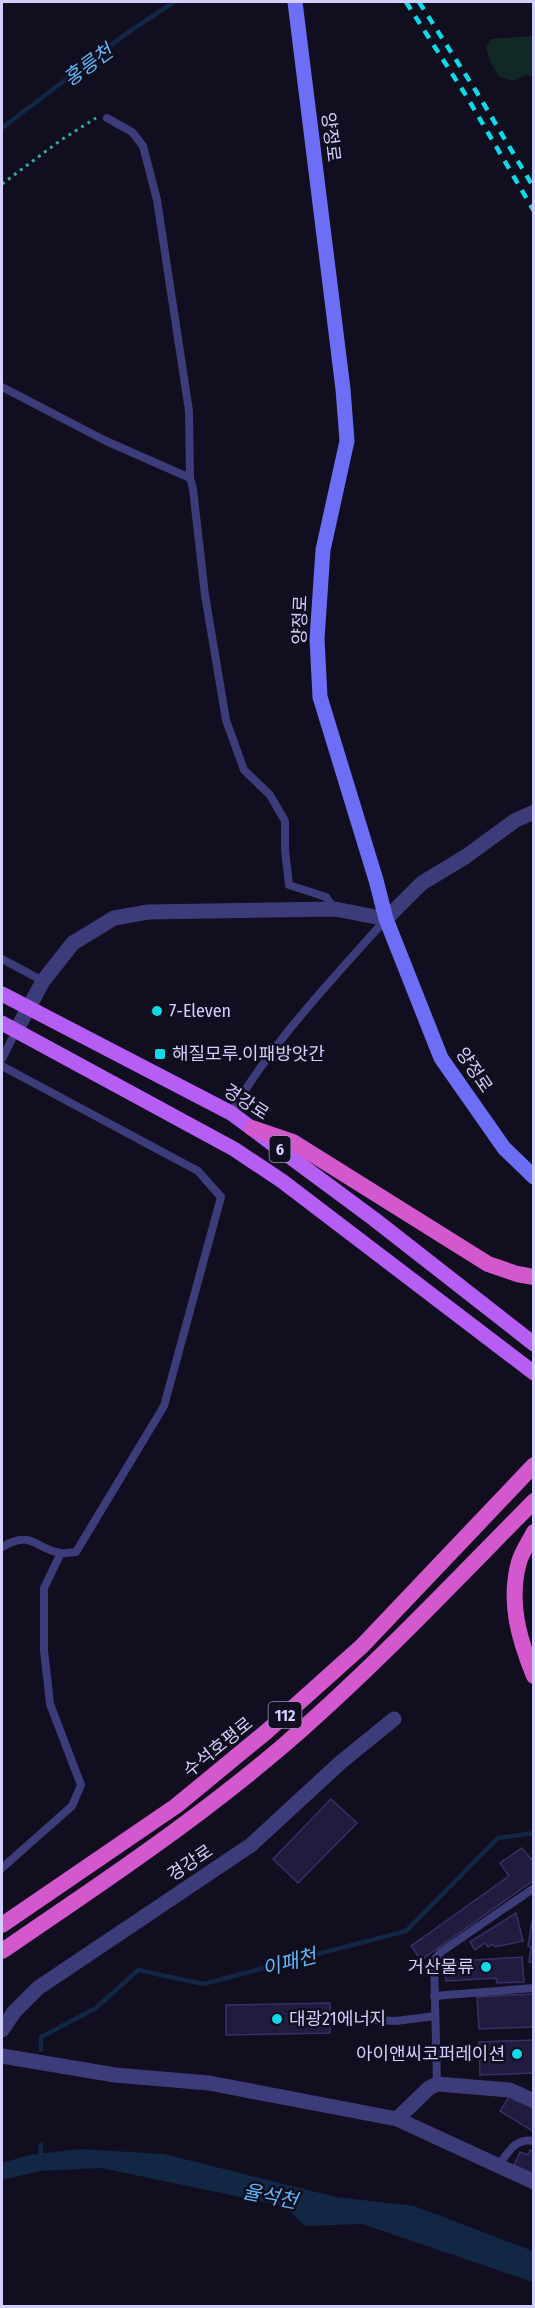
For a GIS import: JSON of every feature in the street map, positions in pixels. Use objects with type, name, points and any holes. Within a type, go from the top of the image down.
[{"type":"highway","points":[[252,1128],[293,1142],[488,1264],[534,1277]]},
{"type":"highway","name":"수석호평로","points":[[2,1925],[176,1806],[266,1732],[362,1646],[534,1465]]},
{"type":"highway","name":"112","points":[[2,1951],[212,1803],[284,1744],[384,1654],[534,1501]]},
{"type":"highway","points":[[534,1532],[519,1561],[514,1603],[516,1625],[534,1676]]},
{"type":"main road","name":"양정로","points":[[295,2],[344,389],[346,441],[323,550],[317,639],[320,697],[386,919],[441,1058],[504,1148],[534,1177]]},
{"type":"main road","name":"경강로","points":[[2,994],[231,1113],[374,1219],[534,1344]]},
{"type":"main road","name":"6","points":[[2,1023],[234,1149],[282,1181],[534,1373]]},
{"type":"street","points":[[16,1030],[43,981],[73,943],[114,918],[148,912],[335,909],[386,919],[422,883],[516,820],[534,812]]},
{"type":"street","name":"경강로","points":[[2,2031],[14,2012],[38,1988],[251,1845],[341,1762],[394,1719]]},
{"type":"street","points":[[2,2056],[115,2074],[209,2083],[397,2119],[534,2182]]},
{"type":"street","points":[[397,2119],[429,2088],[437,2084],[510,2090],[534,2101]]},
{"type":"lane","points":[[107,118],[132,132],[143,146],[157,200],[189,411],[190,478],[205,595],[226,720],[244,770],[270,795],[285,821],[289,885],[326,897],[335,909]]},
{"type":"lane","points":[[2,387],[106,441],[190,478]]},
{"type":"lane","points":[[231,1113],[244,1090],[308,1006],[386,919]]},
{"type":"lane","points":[[2,959],[43,981]]},
{"type":"lane","points":[[2,1059],[16,1030]]},
{"type":"lane","points":[[2,1066],[198,1171],[221,1197],[164,1406],[76,1552],[61,1553],[29,1540],[2,1547]]},
{"type":"lane","points":[[2,1868],[72,1806],[81,1785],[50,1704],[44,1650],[44,1588],[61,1553]]},
{"type":"lane","points":[[437,2084],[433,1963],[436,1957],[534,1888]]},
{"type":"lane","points":[[434,1996],[534,1988]]},
{"type":"lane","points":[[339,2019],[396,2021],[435,2016]]},
{"type":"lane","points":[[498,2166],[519,2141],[534,2141]]},
{"type":"path","points":[[2,184],[94,118],[107,118]]},
{"type":"green space","points":[[533,36],[533,77],[527,75],[514,81],[499,77],[486,48],[490,39]]},
{"type":"water","name":"율석천","points":[[80,2149],[164,2154],[336,2197],[414,2206],[533,2251],[533,2282],[362,2224],[305,2226],[284,2206],[101,2168],[40,2171],[2,2180],[2,2163],[29,2155]]},
{"type":"building","points":[[331,1799],[357,1823],[298,1883],[273,1859]]},
{"type":"building","points":[[522,1848],[531,1859],[534,1857],[534,1880],[421,1960],[411,1946],[509,1876],[500,1863]]},
{"type":"building","points":[[534,1909],[534,1963],[529,1962],[531,1947],[528,1946]]},
{"type":"building","points":[[516,1913],[523,1941],[495,1947],[493,1944],[488,1947],[485,1943],[475,1950],[470,1942]]},
{"type":"building","points":[[522,1957],[524,1982],[497,1983],[496,1978],[446,1981],[444,1962]]},
{"type":"building","points":[[534,1994],[534,2027],[479,2029],[477,1997]]},
{"type":"building","points":[[330,2003],[330,2033],[226,2035],[226,2005]]},
{"type":"building","points":[[534,2040],[534,2073],[480,2075],[479,2042]]},
{"type":"building","points":[[511,2094],[534,2108],[534,2132],[500,2111]]},
{"type":"building","points":[[530,2150],[534,2151],[534,2174],[514,2165],[520,2152],[528,2155]]},
{"type":"waterway","name":"홍릉천","points":[[2,128],[127,33],[174,2]]},
{"type":"waterway","name":"이패천","points":[[41,2050],[41,2037],[96,2008],[138,1970],[203,1984],[406,1931],[498,1838],[534,1833]]},
{"type":"waterway","name":"이패천","points":[[40,2160],[41,2145]]},
{"type":"railway","points":[[406,2],[467,97],[534,211]]},
{"type":"railway","points":[[419,2],[534,188]]},
{"type":"place","name":"7-Eleven","points":[[157,1011]]},
{"type":"place","name":"해질모루.이패방앗간","points":[[160,1054]]},
{"type":"place","name":"거산물류","points":[[486,1967]]},
{"type":"place","name":"대광21에너지","points":[[277,2019]]},
{"type":"place","name":"아이앤씨코퍼레이션","points":[[517,2054]]}]
